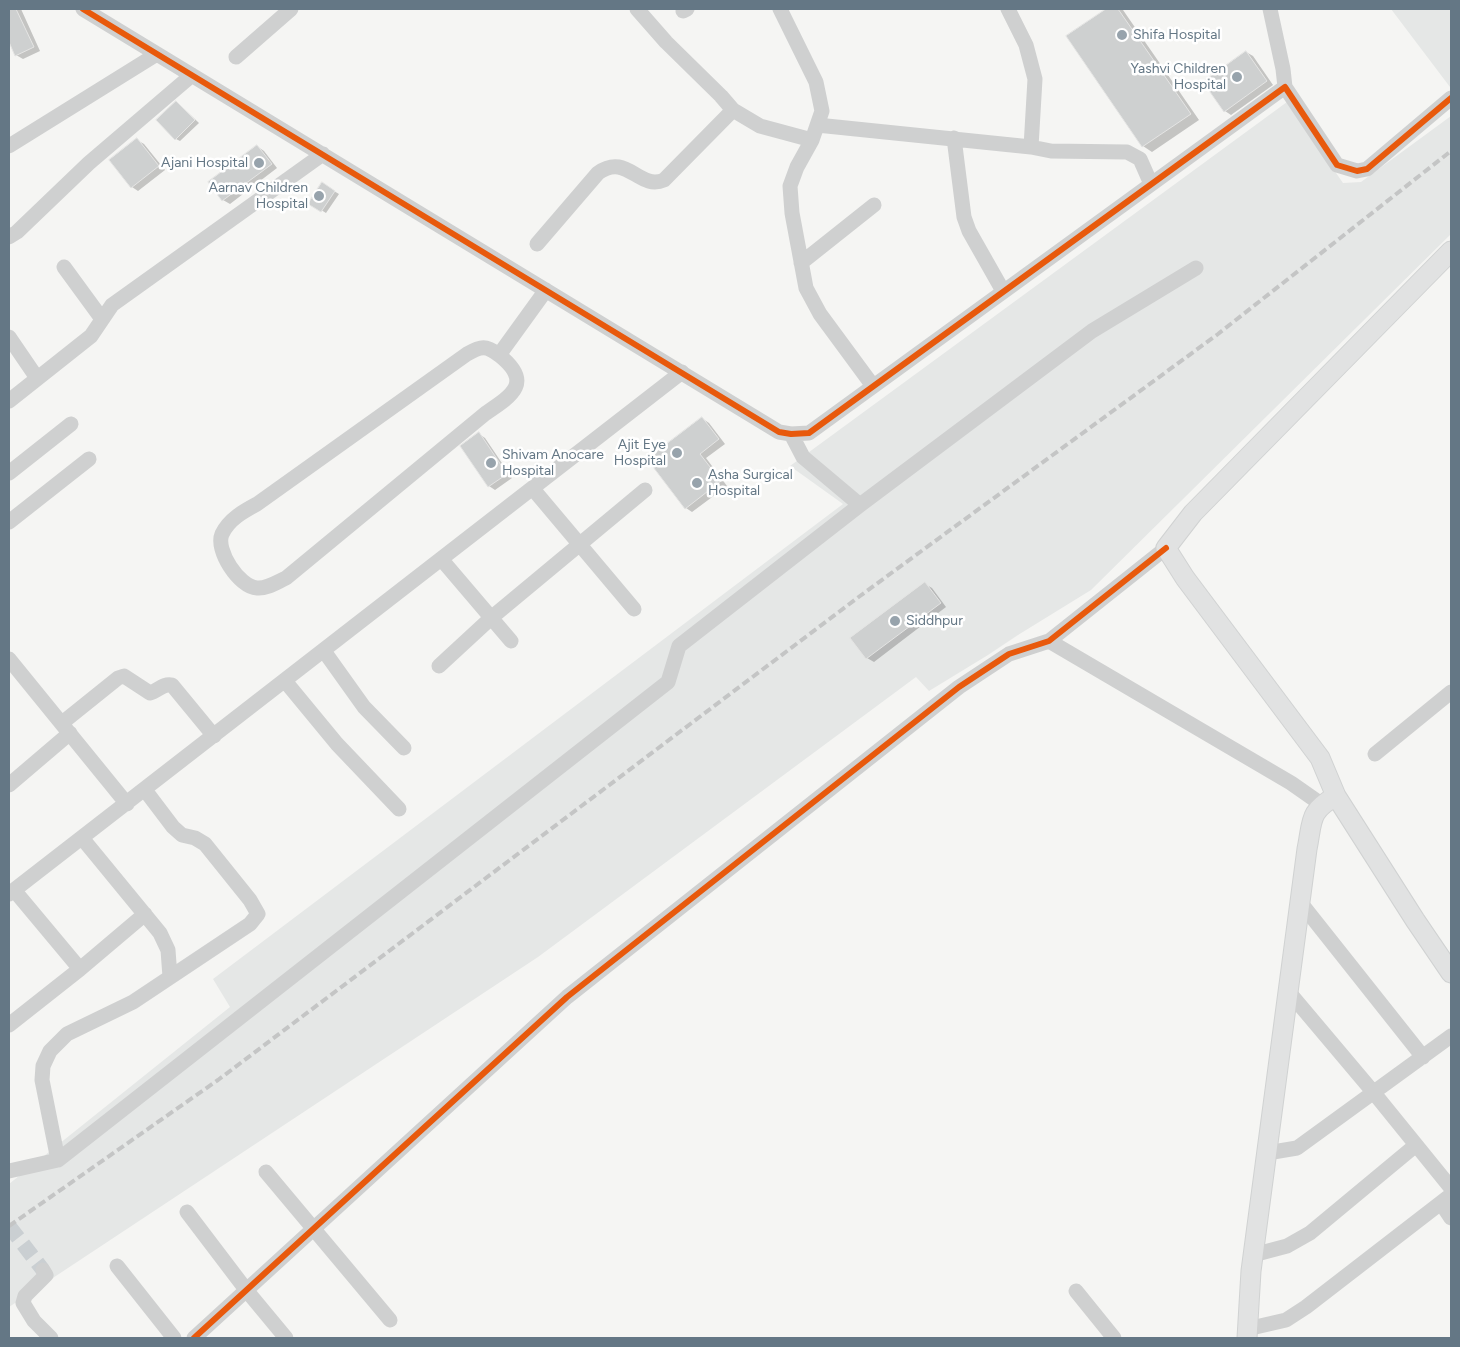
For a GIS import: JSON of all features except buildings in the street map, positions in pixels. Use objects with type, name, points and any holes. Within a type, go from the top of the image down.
[{"type":"main road","points":[[1451,251],[1194,514],[1166,548],[1185,578],[1320,758],[1328,800],[1451,973]]},
{"type":"main road","points":[[1247,1334],[1253,1255],[1307,849],[1314,813],[1328,800]]},
{"type":"street","points":[[83,9],[779,432],[791,434],[809,433],[1284,87]]},
{"type":"street","points":[[236,57],[291,9]]},
{"type":"street","points":[[637,9],[666,42],[733,110],[760,126],[812,140]]},
{"type":"street","points":[[780,9],[816,82],[822,111],[812,140],[797,167],[790,186],[792,213],[806,288],[820,314],[873,386]]},
{"type":"street","points":[[1008,9],[1026,45],[1034,78],[1031,147]]},
{"type":"street","points":[[1270,9],[1283,69],[1284,87],[1337,165],[1357,171],[1367,169],[1451,98]]},
{"type":"street","points":[[9,146],[156,54]]},
{"type":"street","points":[[9,238],[89,163],[192,75]]},
{"type":"street","points":[[537,244],[598,172],[607,167],[617,166],[657,183],[664,180],[733,110]]},
{"type":"street","points":[[817,125],[954,138],[1051,151],[1127,152],[1140,159],[1151,184]]},
{"type":"street","points":[[954,138],[960,199],[964,217],[1003,292]]},
{"type":"street","points":[[9,401],[91,336],[112,305],[323,154]]},
{"type":"street","points":[[801,263],[874,205]]},
{"type":"street","points":[[64,267],[102,318]]},
{"type":"street","points":[[9,1171],[58,1160],[668,682],[679,646],[860,505],[1092,331],[1196,268]]},
{"type":"street","points":[[500,355],[546,290]]},
{"type":"street","points":[[9,338],[37,378]]},
{"type":"street","points":[[478,348],[489,348],[500,355],[512,364],[517,376],[516,388],[510,397],[486,413],[286,578],[266,587],[256,588],[246,585],[234,572],[221,549],[221,535],[238,515],[257,504],[467,354],[478,348]]},
{"type":"street","points":[[80,969],[11,892],[442,560],[682,372]]},
{"type":"street","points":[[9,473],[71,424]]},
{"type":"street","points":[[791,434],[803,457],[860,505]]},
{"type":"street","points":[[9,522],[89,459]]},
{"type":"street","points":[[533,489],[634,609]]},
{"type":"street","points":[[439,666],[491,618],[644,490]]},
{"type":"street","points":[[194,1338],[567,997],[959,687],[1009,654],[1049,641],[1166,548]]},
{"type":"street","points":[[442,560],[510,641]]},
{"type":"street","points":[[1049,641],[1291,783],[1328,800]]},
{"type":"street","points":[[324,651],[364,706],[404,748]]},
{"type":"street","points":[[9,659],[127,804]]},
{"type":"street","points":[[9,785],[118,678],[124,676],[150,693],[164,685],[172,686],[214,736]]},
{"type":"street","points":[[285,681],[338,744],[399,809]]},
{"type":"street","points":[[1375,754],[1451,692]]},
{"type":"street","points":[[58,1160],[42,1080],[43,1066],[50,1051],[67,1034],[134,1002],[250,924],[258,914],[250,900],[205,844],[195,838],[182,835],[173,827],[144,790]]},
{"type":"street","points":[[82,838],[160,933],[168,950],[170,977]]},
{"type":"street","points":[[1300,902],[1423,1057]]},
{"type":"street","points":[[9,1025],[80,969],[145,914]]},
{"type":"street","points":[[1288,992],[1374,1093],[1451,1188]]},
{"type":"street","points":[[1267,1153],[1297,1148],[1451,1036]]},
{"type":"street","points":[[1253,1255],[1287,1246],[1310,1233],[1416,1145]]},
{"type":"street","points":[[266,1172],[390,1320]]},
{"type":"street","points":[[1247,1334],[1286,1320],[1306,1307],[1446,1199],[1451,1218]]},
{"type":"street","points":[[187,1212],[246,1290],[286,1338]]},
{"type":"street","points":[[117,1266],[174,1338]]},
{"type":"street","points":[[43,1270],[46,1275],[25,1296],[24,1303],[34,1321],[51,1338]]},
{"type":"street","points":[[1076,1291],[1114,1338]]},
{"type":"shaded area","points":[[1391,9],[1451,9],[1450,87]]},
{"type":"shaded area","points":[[1287,102],[1343,183],[1361,182],[1451,116],[1451,234],[1091,590],[929,691],[916,677],[538,957],[9,1307],[9,1184],[230,1007],[213,979],[843,504],[790,466]]},
{"type":"tunnel","points":[[9,1226],[43,1270]]},
{"type":"railway","points":[[9,1226],[218,1080],[860,596],[1218,334],[1451,151]]},
{"type":"cycle path","points":[[83,9],[779,432],[791,434],[809,433],[1285,87],[1337,165],[1357,171],[1367,169],[1451,98]]},
{"type":"cycle path","points":[[194,1338],[567,997],[959,687],[1009,654],[1049,641],[1166,548]]},
{"type":"place","name":"Shifa Hospital","points":[[1122,35]]},
{"type":"place","name":"Yashvi Children Hospital","points":[[1237,77]]},
{"type":"place","name":"Ajani Hospital","points":[[259,163]]},
{"type":"place","name":"Aarnav Children Hospital","points":[[319,196]]},
{"type":"place","name":"Ajit Eye Hospital","points":[[677,453]]},
{"type":"place","name":"Shivam Anocare Hospital","points":[[491,463]]},
{"type":"place","name":"Asha Surgical Hospital","points":[[697,483]]},
{"type":"place","name":"Siddhpur","points":[[895,621]]}]
